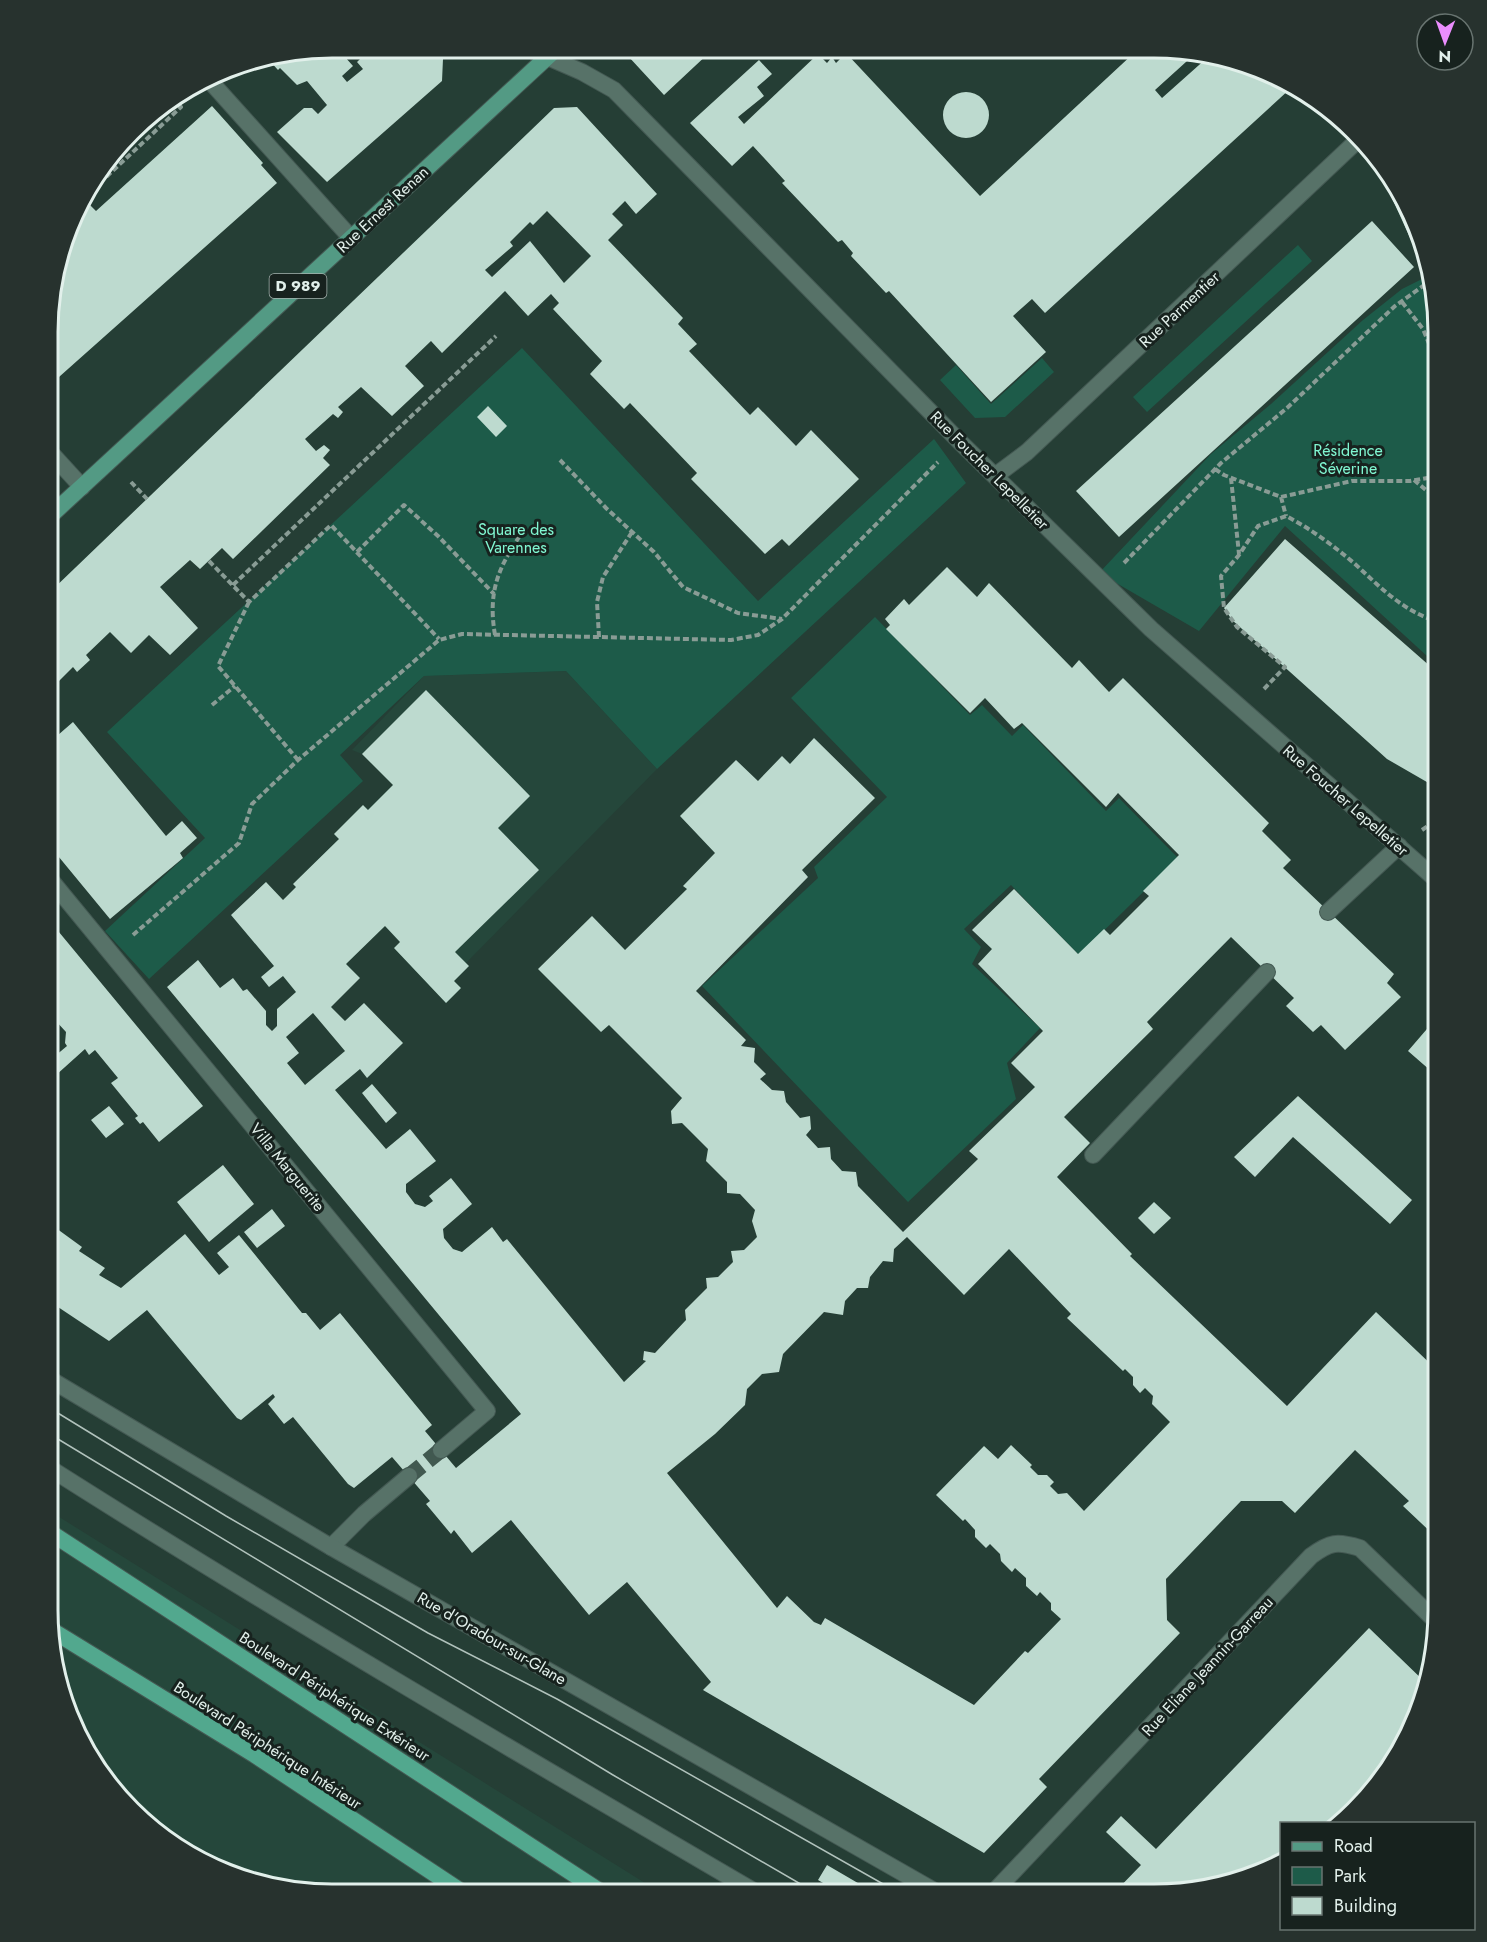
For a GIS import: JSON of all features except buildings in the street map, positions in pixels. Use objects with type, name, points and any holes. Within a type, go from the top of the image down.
[{"type":"highway","name":"Boulevard Périphérique Extérieur","points":[[58,1539],[589,1884]]},
{"type":"highway","name":"Boulevard Périphérique Intérieur","points":[[60,1635],[255,1755],[450,1884]]},
{"type":"main road","name":"Rue Ernest Renan","points":[[58,509],[547,58]]},
{"type":"street","name":"Rue Foucher Lepelletier","points":[[560,58],[614,90],[959,441],[1104,584],[1151,629],[1429,873]]},
{"type":"street","points":[[214,86],[351,238]]},
{"type":"street","name":"Rue Parmentier","points":[[995,476],[1027,452],[1353,144]]},
{"type":"street","points":[[58,461],[82,487]]},
{"type":"street","points":[[1328,912],[1399,846]]},
{"type":"street","name":"Villa Marguerite","points":[[58,889],[487,1411],[441,1450]]},
{"type":"street","points":[[1093,1155],[1267,972]]},
{"type":"street","name":"Rue d'Oradour-sur-Glane","points":[[58,1384],[331,1547],[922,1884]]},
{"type":"street","points":[[58,1473],[256,1595],[742,1884]]},
{"type":"street","points":[[331,1547],[364,1514],[409,1476]]},
{"type":"street","name":"Rue Eliane Jeannin-Garreau","points":[[1001,1884],[1311,1556],[1327,1544],[1344,1543],[1359,1548],[1429,1614]]},
{"type":"path","points":[[109,174],[181,107],[180,105]]},
{"type":"path","points":[[1104,584],[1215,469],[1287,408],[1402,302],[1424,285]]},
{"type":"path","points":[[1402,302],[1423,329],[1429,344]]},
{"type":"path","points":[[233,585],[496,336]]},
{"type":"path","points":[[113,953],[239,843],[252,804],[298,760],[439,639],[462,634],[730,640],[758,635],[782,619],[959,441]]},
{"type":"path","points":[[561,460],[606,508],[654,552],[683,587],[738,613],[782,619]]},
{"type":"path","points":[[1215,469],[1231,478],[1281,497],[1352,481],[1429,478]]},
{"type":"path","points":[[1231,478],[1239,555]]},
{"type":"path","points":[[1414,480],[1429,493]]},
{"type":"path","points":[[1281,497],[1286,516]]},
{"type":"path","points":[[357,552],[404,505],[438,536],[494,594]]},
{"type":"path","points":[[1245,711],[1285,667],[1237,627],[1224,608],[1221,576],[1239,555],[1258,526],[1286,516],[1306,526],[1353,562],[1389,596],[1429,619]]},
{"type":"path","points":[[298,760],[218,666],[249,602],[331,525],[439,639]]},
{"type":"path","points":[[599,638],[597,602],[603,577],[632,532]]},
{"type":"path","points":[[496,635],[492,618],[495,584],[503,560],[519,537]]},
{"type":"path","points":[[209,561],[249,602]]},
{"type":"path","points":[[212,705],[235,686]]},
{"type":"shaded area","points":[[566,671],[657,769],[466,963],[469,966],[454,981],[461,988],[446,1003],[394,948],[400,942],[385,926],[346,964],[360,978],[313,1013],[232,915],[266,882],[286,904],[299,891],[293,884],[339,839],[334,834],[363,805],[368,809],[393,785],[362,754],[352,750],[424,676]]},
{"type":"shaded area","points":[[58,1516],[647,1884],[315,1883],[279,1878],[244,1869],[195,1847],[152,1816],[126,1790],[95,1746],[79,1714],[64,1663],[59,1627]]},
{"type":"green space","points":[[1298,245],[1312,261],[1147,412],[1133,397]]},
{"type":"green space","name":"Résidence Séverine","points":[[1423,279],[1428,315],[1429,658],[1285,526],[1199,631],[1099,573],[1211,454],[1271,404],[1363,320],[1402,289]]},
{"type":"green space","name":"Square des Varennes","points":[[522,348],[758,601],[934,439],[966,483],[657,769],[566,671],[424,676],[340,755],[363,781],[149,979],[105,931],[205,838],[107,732]]},
{"type":"green space","points":[[1042,358],[1054,372],[1005,417],[975,418],[940,380],[956,365],[991,404]]},
{"type":"green space","points":[[875,617],[970,715],[982,705],[1012,736],[1023,725],[1106,811],[1119,798],[1178,858],[1079,955],[1011,885],[964,929],[981,947],[972,964],[1040,1028],[1007,1063],[1016,1099],[908,1202],[702,986],[818,878],[814,867],[887,797],[791,698]]},
{"type":"tunnel","points":[[409,1476],[441,1450]]},
{"type":"tram line","points":[[58,1413],[226,1516],[428,1633],[557,1699],[883,1884]]},
{"type":"tram line","points":[[58,1439],[613,1775],[801,1884]]}]
